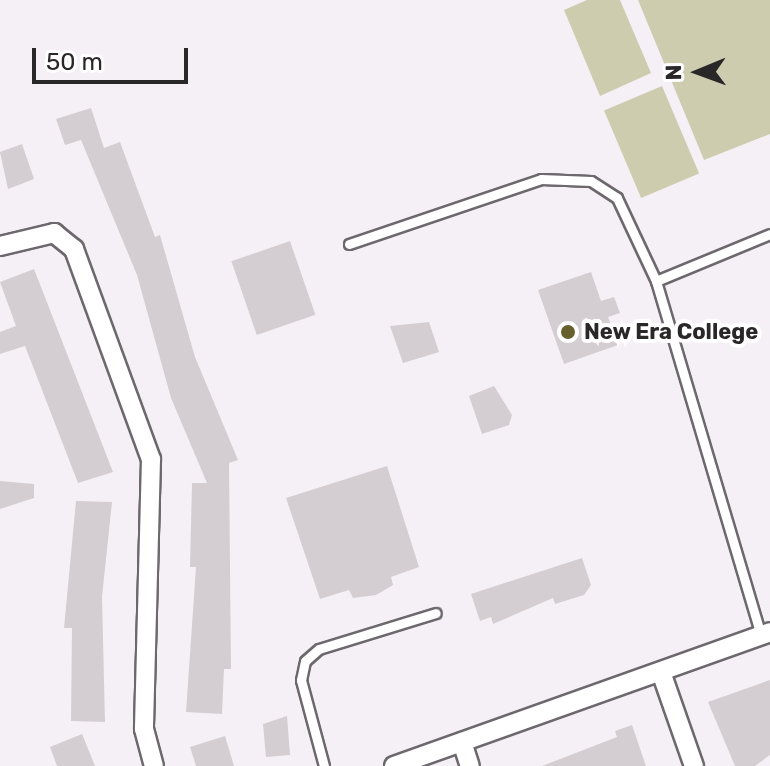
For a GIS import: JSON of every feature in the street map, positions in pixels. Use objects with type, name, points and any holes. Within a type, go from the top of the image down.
[{"type":"street","points":[[0,246],[54,233],[74,249],[151,459],[144,729],[154,766]]},
{"type":"street","points":[[394,766],[766,634]]},
{"type":"street","points":[[661,672],[694,766]]},
{"type":"street","points":[[462,742],[470,766]]},
{"type":"lane","points":[[349,244],[541,179],[591,181],[617,198],[656,281],[766,634]]},
{"type":"lane","points":[[656,281],[770,234]]},
{"type":"lane","points":[[324,766],[301,680],[305,661],[319,649],[436,613]]},
{"type":"shaded area","points":[[587,0],[620,0],[651,73],[600,96],[564,10]]},
{"type":"shaded area","points":[[638,0],[770,0],[770,134],[704,160]]},
{"type":"shaded area","points":[[662,86],[699,173],[641,198],[604,111]]},
{"type":"building","points":[[91,108],[104,148],[120,142],[155,237],[160,235],[195,357],[238,460],[229,463],[231,669],[224,669],[222,714],[186,712],[196,567],[190,567],[192,483],[207,483],[171,398],[137,275],[81,140],[65,145],[56,119]]},
{"type":"building","points":[[22,144],[34,179],[8,189],[0,152]]},
{"type":"building","points":[[290,241],[315,315],[257,335],[231,261]]},
{"type":"building","points":[[34,269],[113,472],[78,483],[25,346],[0,354],[0,332],[16,326],[0,282]]},
{"type":"building","points":[[591,272],[601,301],[614,297],[620,313],[608,317],[618,345],[564,364],[538,290]]},
{"type":"building","points":[[429,322],[439,352],[403,363],[390,326]]},
{"type":"building","points":[[494,386],[512,415],[509,425],[482,434],[469,396]]},
{"type":"building","points":[[387,466],[419,567],[391,577],[393,585],[376,595],[353,598],[349,590],[320,599],[286,498]]},
{"type":"building","points":[[0,481],[34,484],[34,498],[0,509]]},
{"type":"building","points":[[76,501],[112,502],[102,597],[105,722],[71,721],[72,628],[64,628]]},
{"type":"building","points":[[582,558],[591,585],[584,595],[555,604],[553,598],[493,624],[491,617],[480,621],[471,594]]},
{"type":"building","points":[[770,680],[770,755],[755,766],[735,766],[708,702]]},
{"type":"building","points":[[287,716],[290,755],[266,757],[263,724]]},
{"type":"building","points":[[632,725],[646,766],[542,766],[617,737],[615,731]]},
{"type":"building","points":[[82,734],[95,766],[57,766],[50,747]]},
{"type":"building","points":[[225,736],[234,766],[196,766],[190,747]]},
{"type":"place","name":"New Era College","points":[[568,332]]}]
